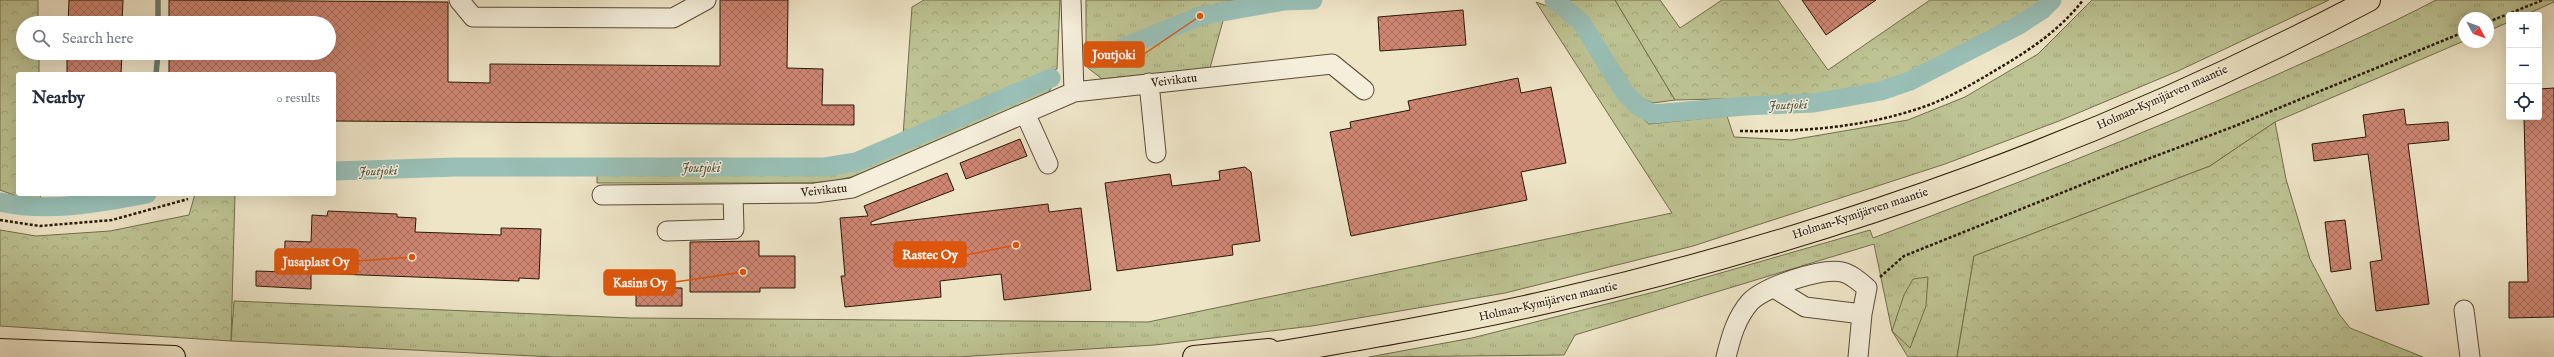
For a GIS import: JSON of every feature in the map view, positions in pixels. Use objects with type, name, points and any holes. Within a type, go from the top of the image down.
[{"type":"highway","name":"Holman–Kymijärven maantie","points":[[1254,357],[1464,320],[1574,296],[1663,273],[1899,202],[2020,157],[2130,113],[2251,59],[2370,0]]},
{"type":"highway","name":"Holman–Kymijärven maantie","points":[[1194,357],[1324,345]]},
{"type":"highway","points":[[0,350],[174,357]]},
{"type":"street","points":[[459,0],[473,17],[673,18],[706,0]]},
{"type":"street","points":[[1071,0],[1074,92]]},
{"type":"street","name":"Veivikatu","points":[[602,194],[815,193],[852,188],[1074,92],[1274,69],[1332,64],[1364,90]]},
{"type":"street","points":[[1148,83],[1156,153]]},
{"type":"street","points":[[1025,113],[1048,164]]},
{"type":"street","points":[[667,231],[734,228],[733,194]]},
{"type":"street","points":[[1726,357],[1738,318],[1751,301],[1774,288],[1818,272],[1841,272],[1867,288],[1862,314],[1858,357]]},
{"type":"street","points":[[1774,288],[1805,307],[1862,314]]},
{"type":"street","points":[[2464,310],[2470,357]]},
{"type":"path","points":[[1740,131],[1796,131],[1845,125],[1914,110],[1965,89],[2038,45],[2082,0]]},
{"type":"path","points":[[2494,20],[2543,0]]},
{"type":"path","points":[[1867,288],[1904,256],[2116,171],[2235,126],[2458,34]]},
{"type":"path","points":[[0,220],[40,226],[112,220],[188,199]]},
{"type":"green space","points":[[0,0],[38,0],[38,16],[16,16],[16,60],[39,60],[39,72],[16,72],[16,196],[0,190]]},
{"type":"green space","points":[[924,0],[1060,0],[1057,69],[903,136],[912,7]]},
{"type":"green space","points":[[1086,0],[1246,0],[1216,4],[1086,55]]},
{"type":"green space","points":[[1567,0],[1615,0],[1675,100],[1653,103],[1637,96],[1586,16]]},
{"type":"green space","points":[[1615,0],[1660,0],[1680,28],[1722,0],[1778,0],[1828,70],[1930,0],[2043,0],[2021,15],[1911,72],[1873,85],[1805,97],[1675,100]]},
{"type":"green space","points":[[2092,0],[2329,0],[2178,71],[2059,121],[1945,164],[1693,246],[1505,293],[1312,326],[1155,345],[957,357],[554,357],[231,341],[234,301],[631,318],[1148,322],[1672,213],[1536,2],[1553,8],[1576,25],[1623,101],[1649,124],[1727,116],[1734,137],[1791,140],[1908,120],[1965,97],[2038,54]]},
{"type":"green space","points":[[2436,0],[2554,0],[2554,2],[2532,12],[2506,12],[2506,23],[2494,28],[2494,12],[2458,12],[2458,44],[2275,122],[2210,166],[1974,256],[1957,357],[1908,357],[1892,331],[1874,244],[1575,335],[1564,355],[1369,357],[1472,338],[1658,291],[1870,230],[1873,238],[2125,140],[2274,76]]},
{"type":"green space","points":[[1224,17],[1210,68],[1102,79],[1088,68],[1171,30],[1206,20]]},
{"type":"green space","points":[[1057,79],[1046,96],[864,174],[834,181],[809,183],[597,183],[597,174],[823,171],[857,165]]},
{"type":"green space","points":[[2275,122],[2286,179],[2310,259],[2339,314],[2350,328],[2423,357],[1957,357],[1974,256],[2210,166]]},
{"type":"green space","points":[[16,196],[40,196],[41,200]]},
{"type":"green space","points":[[194,196],[235,196],[231,341],[0,326],[0,230],[36,236],[110,231],[189,215]]},
{"type":"green space","points":[[1928,277],[1926,306],[1910,348],[1892,331],[1904,295],[1913,279]]},
{"type":"building","points":[[69,0],[123,0],[122,16],[68,16]]},
{"type":"building","points":[[169,0],[448,2],[448,82],[490,83],[490,64],[720,66],[720,0],[788,0],[787,68],[823,69],[822,105],[854,105],[854,125],[336,121],[336,72],[169,72],[169,60],[336,60],[336,16],[169,16]]},
{"type":"building","points":[[1802,0],[1876,0],[1826,35]]},
{"type":"building","points":[[1463,10],[1466,45],[1380,51],[1378,17]]},
{"type":"building","points":[[67,60],[122,60],[121,72],[67,72]]},
{"type":"building","points":[[1518,78],[1521,93],[1551,87],[1566,163],[1521,172],[1527,200],[1351,236],[1330,132],[1351,128],[1350,122],[1410,110],[1408,101]]},
{"type":"building","points":[[2554,88],[2554,317],[2509,318],[2509,282],[2528,282],[2524,120],[2542,120],[2542,89]]},
{"type":"building","points":[[2404,109],[2406,125],[2448,122],[2449,140],[2408,144],[2429,304],[2376,311],[2370,262],[2382,260],[2368,154],[2314,161],[2312,144],[2366,137],[2363,115]]},
{"type":"building","points":[[1020,139],[1027,156],[966,179],[960,163]]},
{"type":"building","points":[[1245,167],[1251,172],[1260,241],[1232,245],[1233,255],[1117,271],[1105,183],[1170,174],[1172,186],[1220,180],[1219,171]]},
{"type":"building","points":[[947,173],[954,190],[871,222],[871,225],[1048,204],[1049,212],[1081,208],[1091,290],[1004,300],[1001,274],[940,281],[941,297],[845,307],[841,276],[845,276],[840,218],[868,216],[864,206]]},
{"type":"building","points":[[328,211],[397,214],[397,217],[416,218],[415,232],[501,235],[501,228],[541,229],[539,279],[519,278],[519,281],[311,273],[311,289],[256,286],[256,271],[284,272],[285,241],[311,242],[312,215],[327,216]]},
{"type":"building","points":[[2345,220],[2351,269],[2331,272],[2325,222]]},
{"type":"building","points":[[759,241],[759,256],[795,256],[795,288],[760,288],[760,292],[690,292],[690,242]]},
{"type":"building","points":[[636,287],[682,288],[682,306],[636,306]]},
{"type":"waterway","points":[[158,0],[158,16]]},
{"type":"waterway","name":"Joutjoki","points":[[1093,60],[1200,16],[1284,1],[1313,0]]},
{"type":"waterway","name":"Joutjoki","points":[[1554,0],[1581,22],[1625,93],[1638,106],[1653,114],[1745,106],[1814,103],[1881,91],[1910,81],[2019,25],[2042,10],[2052,0]]},
{"type":"waterway","points":[[156,72],[157,60]]},
{"type":"waterway","name":"Joutjoki","points":[[336,171],[457,167],[825,167],[856,162],[1051,78]]},
{"type":"waterway","name":"Joutjoki","points":[[0,202],[36,207],[55,207],[74,206],[137,196]]},
{"type":"place","name":"Joutjoki","points":[[1200,16]]},
{"type":"place","name":"Rastec Oy","points":[[1016,245]]},
{"type":"place","name":"Jusaplast Oy","points":[[412,257]]},
{"type":"place","name":"Kasins Oy","points":[[743,272]]}]
